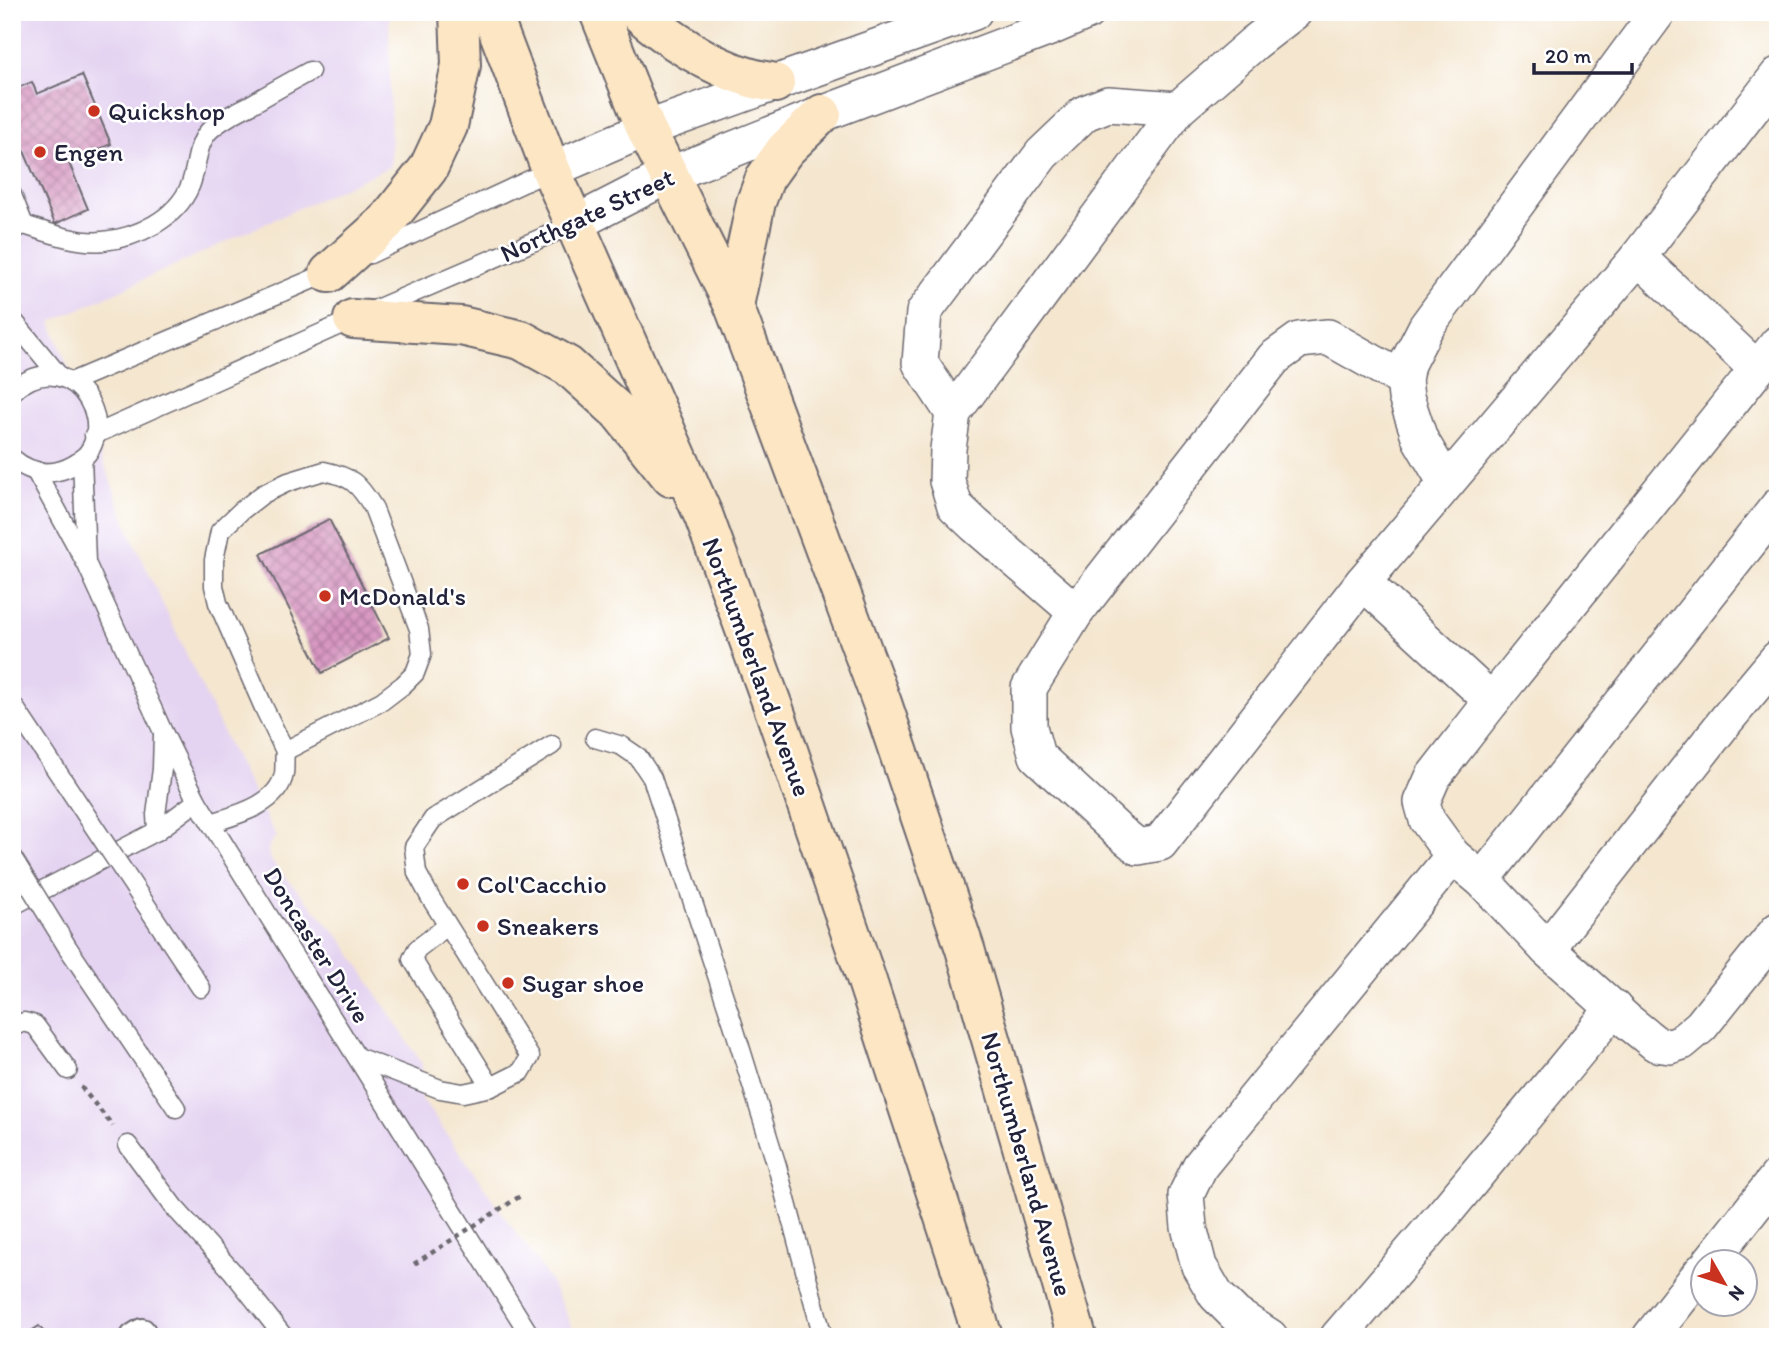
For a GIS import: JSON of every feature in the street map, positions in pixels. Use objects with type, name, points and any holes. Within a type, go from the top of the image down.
[{"type":"main road","points":[[329,273],[386,222],[428,169],[448,126],[461,65],[460,12]]},
{"type":"main road","name":"Northumberland Avenue","points":[[491,12],[551,170],[704,517],[858,952],[983,1337]]},
{"type":"main road","name":"Northumberland Avenue","points":[[599,12],[646,129],[734,306],[882,703],[965,949],[1077,1337]]},
{"type":"main road","points":[[638,12],[689,49],[726,69],[749,78],[775,83]]},
{"type":"main road","points":[[734,306],[753,213],[765,178],[785,150],[822,114]]},
{"type":"main road","points":[[353,319],[461,326],[520,340],[568,366],[619,412],[704,517]]},
{"type":"street","name":"Northgate Street","points":[[551,170],[646,129],[974,12]]},
{"type":"street","name":"Northgate Street","points":[[574,224],[669,175],[1087,12]]},
{"type":"street","points":[[1076,612],[955,506],[947,481],[953,413],[1178,109],[1294,12]]},
{"type":"street","points":[[1446,483],[1420,439],[1406,397],[1404,380],[1407,364],[1426,327],[1658,12]]},
{"type":"street","points":[[1404,380],[1328,337],[1299,340],[1274,358],[1076,612],[1029,688],[1029,727],[1037,756],[1138,847],[1160,843],[1363,582],[1638,257],[1778,75]]},
{"type":"street","points":[[953,413],[920,363],[924,312],[1042,154],[1085,113],[1108,104],[1178,109]]},
{"type":"street","points":[[1638,257],[1768,356],[1433,777],[1422,802],[1427,820],[1453,856],[1482,880],[1547,949],[1656,1044],[1670,1046],[1682,1042],[1701,1026],[1778,930]]},
{"type":"street","points":[[1482,880],[1778,506]]},
{"type":"street","points":[[1363,582],[1492,701]]},
{"type":"street","points":[[1547,949],[1778,658]]},
{"type":"street","points":[[1270,1337],[1236,1315],[1216,1295],[1199,1266],[1189,1227],[1186,1195],[1200,1166],[1453,856]]},
{"type":"street","points":[[1338,1337],[1614,1008]]},
{"type":"street","points":[[1721,1248],[1778,1176]]},
{"type":"street","points":[[1650,1337],[1688,1289]]},
{"type":"lane","points":[[12,195],[18,228],[102,242],[134,234],[158,222],[177,208],[190,186],[205,136],[211,130],[233,114],[310,71]]},
{"type":"lane","name":"Northgate Street","points":[[12,392],[27,381],[43,376],[65,380],[329,273],[551,170]]},
{"type":"lane","name":"Northgate Street","points":[[94,435],[574,224]]},
{"type":"lane","points":[[12,319],[65,380],[87,395],[94,411],[96,427],[92,444],[82,458],[70,467],[56,472],[36,472],[12,457]]},
{"type":"lane","name":"Doncaster Drive","points":[[82,458],[86,565]]},
{"type":"lane","points":[[211,823],[253,809],[271,796],[283,777],[285,751],[218,603],[214,586],[214,560],[220,531],[263,494],[288,482],[324,471],[351,479],[373,507],[419,629],[422,654],[415,673],[382,701],[285,751]]},
{"type":"lane","name":"Doncaster Drive","points":[[36,472],[86,565],[197,801],[531,1337]]},
{"type":"lane","points":[[12,704],[201,988]]},
{"type":"lane","points":[[157,831],[163,732]]},
{"type":"lane","points":[[595,738],[622,746],[639,757],[652,778],[777,1166],[823,1337]]},
{"type":"lane","points":[[357,1057],[440,1090],[463,1093],[491,1087],[521,1072],[530,1057],[447,926],[417,873],[414,848],[433,819],[552,745]]},
{"type":"lane","points":[[12,906],[157,831],[197,801]]},
{"type":"lane","points":[[12,857],[68,948],[176,1108]]},
{"type":"lane","points":[[447,926],[417,949],[412,959],[491,1087]]},
{"type":"lane","points":[[12,1027],[24,1022],[35,1025],[68,1070]]},
{"type":"lane","points":[[128,1145],[174,1207],[232,1271],[285,1337]]},
{"type":"path","points":[[68,1070],[128,1145]]},
{"type":"path","points":[[414,1264],[522,1195]]},
{"type":"shaded area","points":[[12,12],[389,12],[391,166],[51,322],[132,538],[233,754],[276,836],[268,852],[272,862],[343,941],[422,1064],[421,1098],[549,1279],[577,1337],[12,1337]]},
{"type":"building","points":[[82,75],[111,144],[69,163],[88,209],[55,224],[12,123],[12,90],[32,82],[37,94]]},
{"type":"building","name":"McDonald's","points":[[329,519],[389,638],[322,673],[261,554]]},
{"type":"building","points":[[39,1326],[43,1331],[35,1337],[22,1337]]},
{"type":"place","name":"Quickshop","points":[[94,111]]},
{"type":"place","name":"Engen","points":[[40,152]]},
{"type":"place","name":"McDonald's","points":[[325,596]]},
{"type":"place","name":"Col'Cacchio","points":[[463,884]]},
{"type":"place","name":"Sneakers","points":[[483,926]]},
{"type":"place","name":"Sugar shoe","points":[[508,983]]}]
